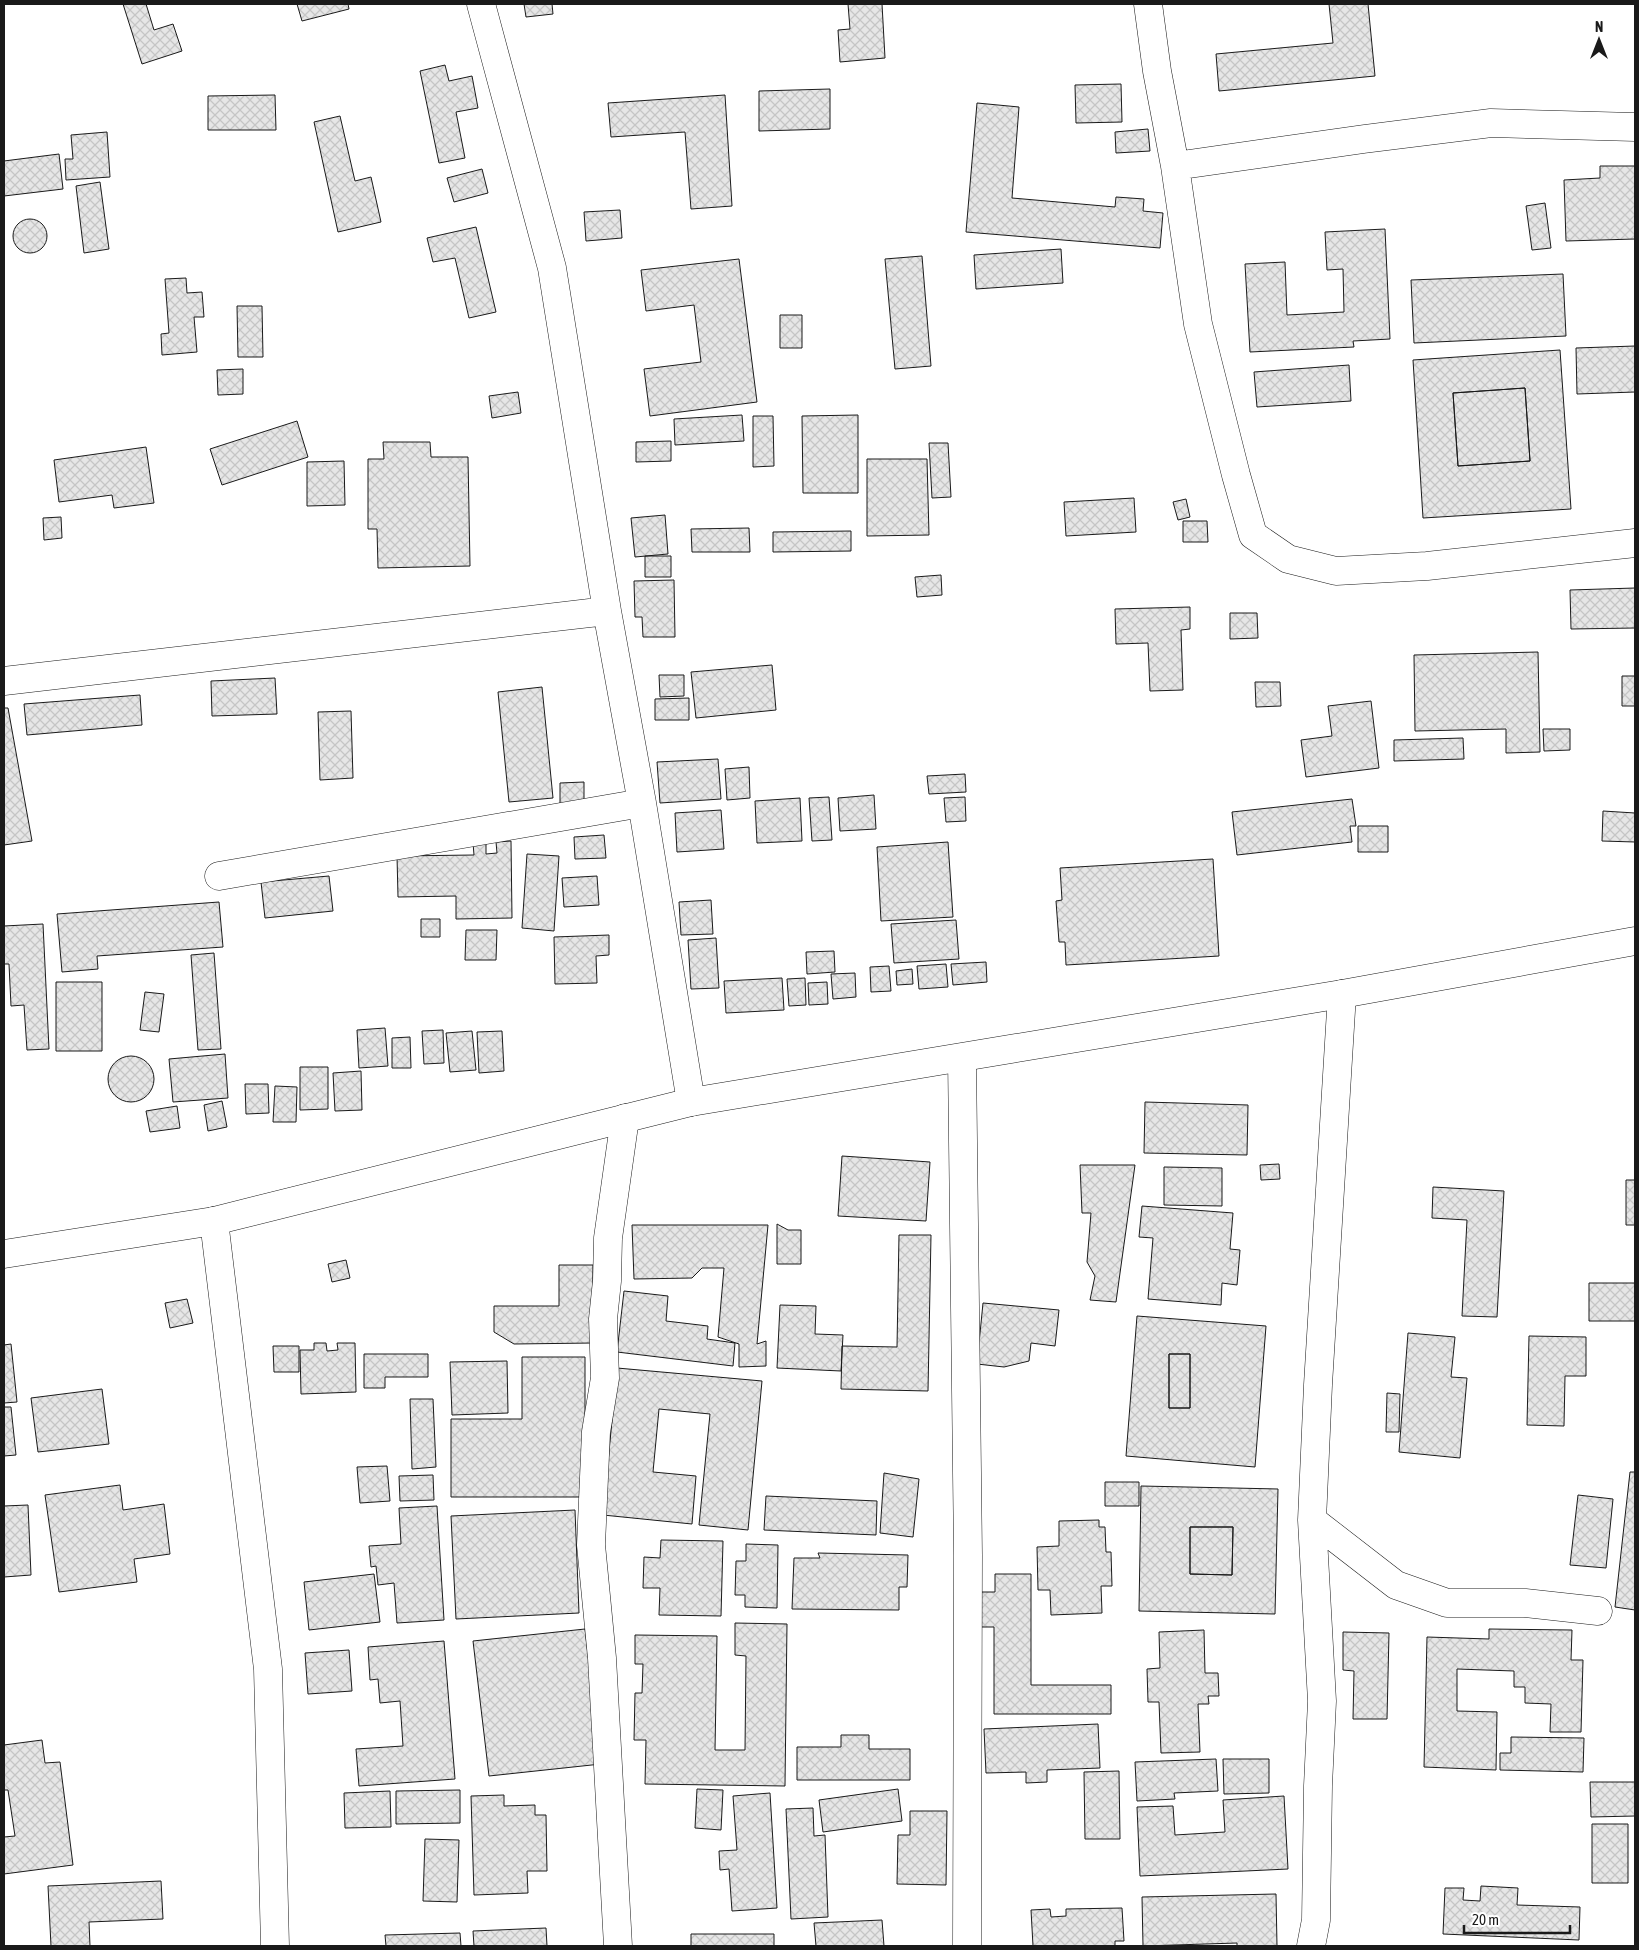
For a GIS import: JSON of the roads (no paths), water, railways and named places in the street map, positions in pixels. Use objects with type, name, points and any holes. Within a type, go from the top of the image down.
[{"type":"street","points":[[481,4],[552,268],[607,611],[642,803],[691,1102]]},
{"type":"street","points":[[1148,4],[1156,71],[1175,166],[1198,324],[1253,535],[1288,559],[1336,571],[1427,566],[1635,543]]},
{"type":"street","points":[[1175,166],[1491,123],[1635,127]]},
{"type":"street","points":[[4,681],[607,611]]},
{"type":"street","points":[[219,876],[642,803]]},
{"type":"street","points":[[4,1254],[214,1221],[691,1102],[1342,994],[1635,941]]},
{"type":"street","points":[[1311,1946],[1316,1920],[1318,1786],[1322,1701],[1312,1520],[1318,1385],[1342,994]]},
{"type":"street","points":[[962,1058],[968,1555],[967,1946]]},
{"type":"street","points":[[618,1946],[602,1658],[590,1545],[596,1432],[605,1378],[603,1319],[607,1281],[608,1238],[625,1118]]},
{"type":"street","points":[[214,1221],[268,1669],[275,1946]]},
{"type":"street","points":[[1312,1520],[1396,1585],[1447,1603],[1525,1603],[1598,1611]]}]
